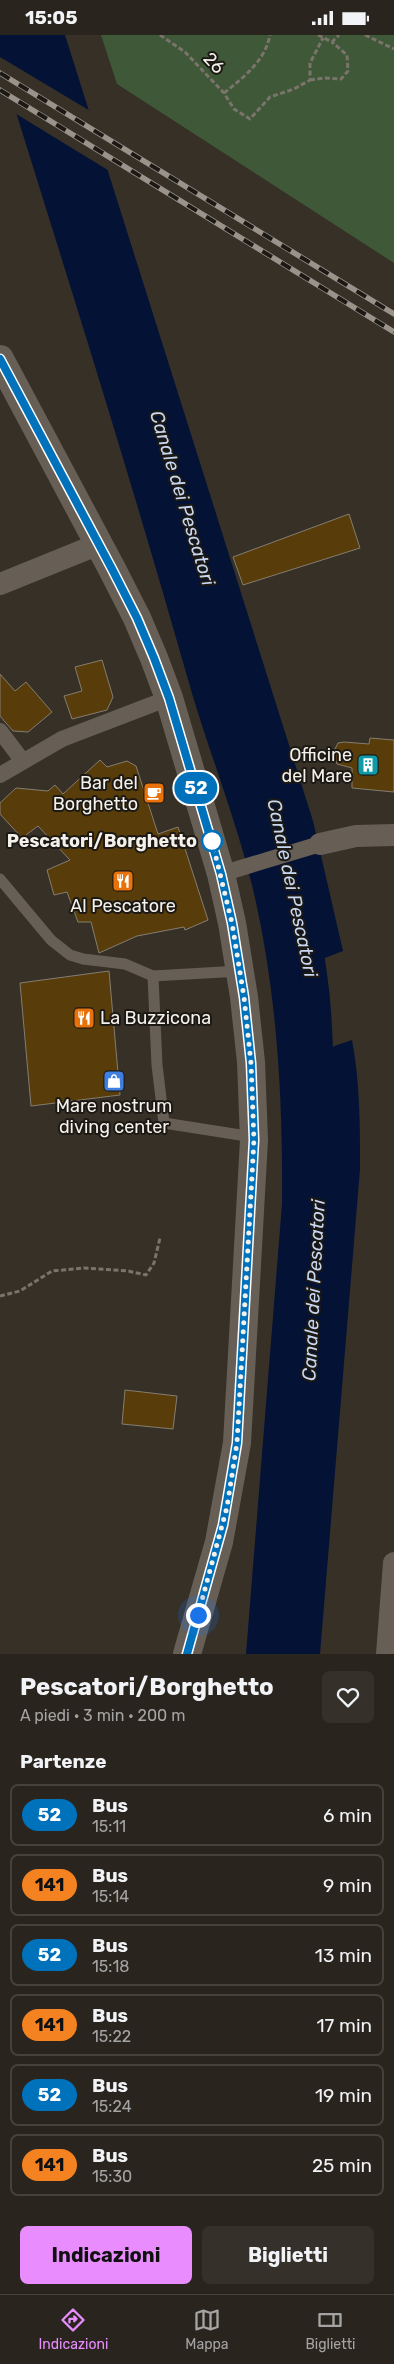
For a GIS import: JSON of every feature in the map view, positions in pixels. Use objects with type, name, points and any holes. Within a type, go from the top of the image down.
[{"type":"street","points":[[0,359],[137,618],[169,698],[221,874],[240,971],[251,1063],[253,1137],[237,1443],[221,1533],[187,1654]]},
{"type":"street","points":[[0,584],[99,544]]},
{"type":"street","points":[[0,775],[22,760],[62,739],[169,698]]},
{"type":"street","points":[[0,731],[22,760]]},
{"type":"street","points":[[221,874],[320,843],[356,836],[394,835]]},
{"type":"street","points":[[387,1654],[394,1563]]},
{"type":"lane","points":[[0,879],[51,940],[70,955],[84,959],[125,964],[153,976],[240,971]]},
{"type":"lane","points":[[153,976],[157,1065],[164,1123],[253,1137]]},
{"type":"path","name":"26","points":[[160,35],[185,52],[224,93],[234,109],[250,119],[270,97],[294,89],[310,80]]},
{"type":"path","points":[[224,93],[258,63],[268,46],[270,35]]},
{"type":"path","points":[[318,35],[332,42],[347,55],[348,71],[341,79],[325,78],[310,80],[310,63],[323,38]]},
{"type":"path","points":[[332,42],[339,35]]},
{"type":"path","points":[[365,35],[394,49]]},
{"type":"path","points":[[0,1296],[20,1291],[52,1271],[84,1268],[128,1271],[146,1275],[154,1263],[160,1239]]},
{"type":"green space","points":[[101,35],[394,35],[394,263],[117,84]]},
{"type":"water","points":[[0,35],[65,35],[313,821],[343,951],[312,963],[320,1051],[352,1040],[358,1088],[360,1137],[360,1169],[320,1654],[246,1654],[282,1204],[280,1083],[277,1043],[261,924],[237,831],[193,696],[118,440],[0,61]]},
{"type":"pier","points":[[0,57],[92,112],[111,172],[13,112],[0,69]]},
{"type":"building","points":[[349,514],[360,548],[243,585],[233,557]]},
{"type":"building","points":[[102,660],[113,697],[107,710],[72,719],[64,696],[82,691],[75,667]]},
{"type":"building","points":[[0,674],[15,691],[26,682],[52,712],[28,732],[13,731],[0,716]]},
{"type":"building","name":"Officine del Mare","points":[[370,738],[394,740],[394,792],[352,788],[352,768],[337,764],[333,753],[338,743],[369,744]]},
{"type":"building","points":[[100,760],[107,767],[127,761],[136,766],[158,834],[178,827],[208,920],[185,930],[184,927],[137,936],[99,953],[91,922],[78,922],[67,892],[54,895],[47,870],[70,860],[38,826],[22,838],[0,814],[0,803],[16,788],[48,791],[55,785],[63,794]]},
{"type":"building","points":[[109,971],[120,1095],[31,1106],[20,983]]},
{"type":"building","points":[[125,1390],[177,1396],[173,1429],[122,1424]]},
{"type":"waterway","name":"Canale dei Pescatori","points":[[304,925],[312,964],[316,1004],[319,1043],[319,1083]]},
{"type":"railway","points":[[0,73],[394,314]]},
{"type":"railway","points":[[0,90],[394,332]]},
{"type":"bus line","name":"52","points":[[0,359],[41,433],[137,618],[169,698],[221,874],[237,948],[248,1022],[254,1140],[237,1443],[223,1525],[187,1654]]},
{"type":"place","name":"Officine del Mare","points":[[368,765]]},
{"type":"place","name":"Bar del Borghetto","points":[[154,793]]},
{"type":"place","name":"Pescatori/Borghetto","points":[[212,841]]},
{"type":"place","name":"Al Pescatore","points":[[123,881]]},
{"type":"place","name":"La Buzzicona","points":[[84,1018]]},
{"type":"place","name":"Mare nostrum diving center","points":[[114,1081]]},
{"type":"route","points":[[198,1615],[227,1507],[237,1443],[254,1140],[248,1022],[237,948],[212,841]]}]
